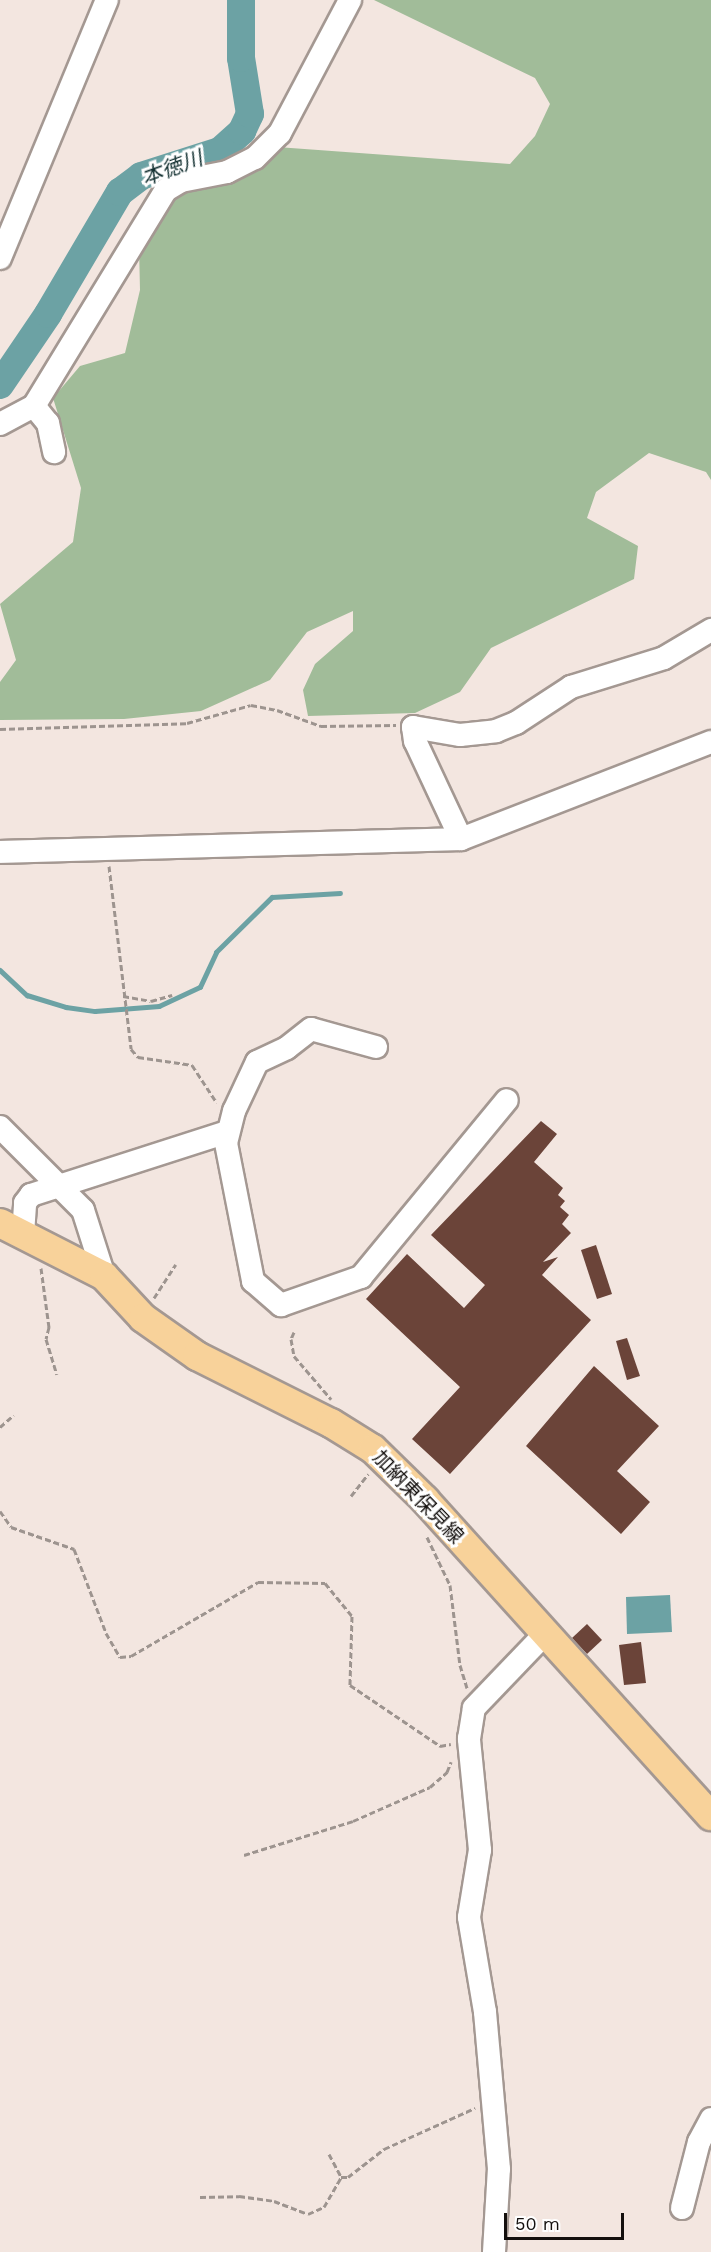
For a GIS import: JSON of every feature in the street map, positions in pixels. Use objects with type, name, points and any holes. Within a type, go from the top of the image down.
[{"type":"main road","name":"加納東保見線","points":[[23,1235],[104,1276],[143,1318],[197,1356],[330,1422],[384,1459],[711,1816]]},
{"type":"street","points":[[0,258],[107,0]]},
{"type":"street","points":[[0,424],[34,406],[152,208],[166,190],[181,181],[227,172],[255,158],[280,133],[350,0]]},
{"type":"street","points":[[34,406],[48,423],[54,452]]},
{"type":"street","points":[[461,839],[415,741],[413,728],[460,735],[496,730],[516,723],[571,687],[664,658],[711,630]]},
{"type":"street","points":[[0,852],[461,839],[711,742]]},
{"type":"street","points":[[23,1235],[25,1203],[31,1196],[220,1134],[257,1062],[287,1048],[311,1029],[376,1047]]},
{"type":"street","points":[[220,1134],[226,1143],[253,1281],[281,1305],[361,1277],[507,1100]]},
{"type":"street","points":[[0,1126],[83,1210],[104,1276]]},
{"type":"street","points":[[494,2252],[499,2169],[485,2012],[469,1917],[480,1850],[460,1741],[474,1708],[545,1634]]},
{"type":"street","points":[[682,2208],[699,2142],[711,2120]]},
{"type":"path","points":[[0,729],[187,723],[251,705],[285,712],[321,726],[413,728]]},
{"type":"path","points":[[108,849],[123,996],[133,1054],[192,1065],[212,1091],[217,1103],[220,1134]]},
{"type":"path","points":[[123,996],[151,1001],[172,994]]},
{"type":"path","points":[[23,1235],[41,1268],[49,1327],[46,1339],[57,1374]]},
{"type":"path","points":[[143,1318],[176,1264]]},
{"type":"path","points":[[294,1332],[291,1340],[294,1356],[335,1404],[330,1422]]},
{"type":"path","points":[[0,1427],[14,1415]]},
{"type":"path","points":[[351,1496],[384,1459]]},
{"type":"path","points":[[0,1511],[11,1527],[74,1549],[106,1633],[120,1657],[131,1656],[258,1582],[325,1582],[352,1616],[350,1685],[440,1746],[460,1741]]},
{"type":"path","points":[[426,1535],[450,1585],[460,1665],[474,1708]]},
{"type":"path","points":[[244,1855],[353,1821],[430,1787],[447,1772],[460,1741]]},
{"type":"path","points":[[200,2197],[262,2199],[308,2214],[324,2206],[341,2177],[356,2174],[384,2149],[427,2133],[492,2098]]},
{"type":"path","points":[[329,2154],[341,2177]]},
{"type":"green space","points":[[374,0],[711,0],[711,480],[706,472],[649,453],[596,492],[587,518],[638,546],[634,579],[491,648],[460,692],[415,713],[308,716],[303,690],[315,664],[353,631],[353,611],[307,632],[270,680],[201,711],[124,719],[0,720],[0,682],[16,660],[0,604],[73,542],[81,488],[53,398],[80,366],[125,353],[140,290],[139,246],[163,207],[190,186],[277,147],[510,164],[535,136],[550,104],[535,78]]},
{"type":"water","points":[[670,1595],[672,1632],[627,1634],[626,1597]]},
{"type":"building","points":[[541,1121],[557,1134],[534,1162],[563,1188],[558,1195],[565,1201],[560,1207],[569,1215],[562,1224],[571,1233],[543,1262],[558,1257],[542,1275],[591,1320],[450,1474],[412,1439],[460,1387],[366,1299],[407,1254],[464,1308],[485,1285],[431,1235]]},
{"type":"building","points":[[596,1245],[612,1294],[597,1299],[581,1250]]},
{"type":"building","points":[[627,1338],[640,1376],[627,1380],[616,1341]]},
{"type":"building","points":[[594,1366],[659,1426],[617,1471],[650,1502],[621,1534],[526,1446]]},
{"type":"building","points":[[587,1624],[602,1640],[587,1654],[572,1638]]},
{"type":"building","points":[[641,1642],[646,1683],[624,1685],[619,1645]]},
{"type":"waterway","name":"本徳川","points":[[0,385],[48,314],[120,192],[141,176],[220,151],[242,131],[250,114],[241,58],[241,0]]},
{"type":"waterway","points":[[0,970],[27,995],[66,1007],[95,1011],[159,1006],[200,987],[216,952],[272,897],[340,893]]}]
